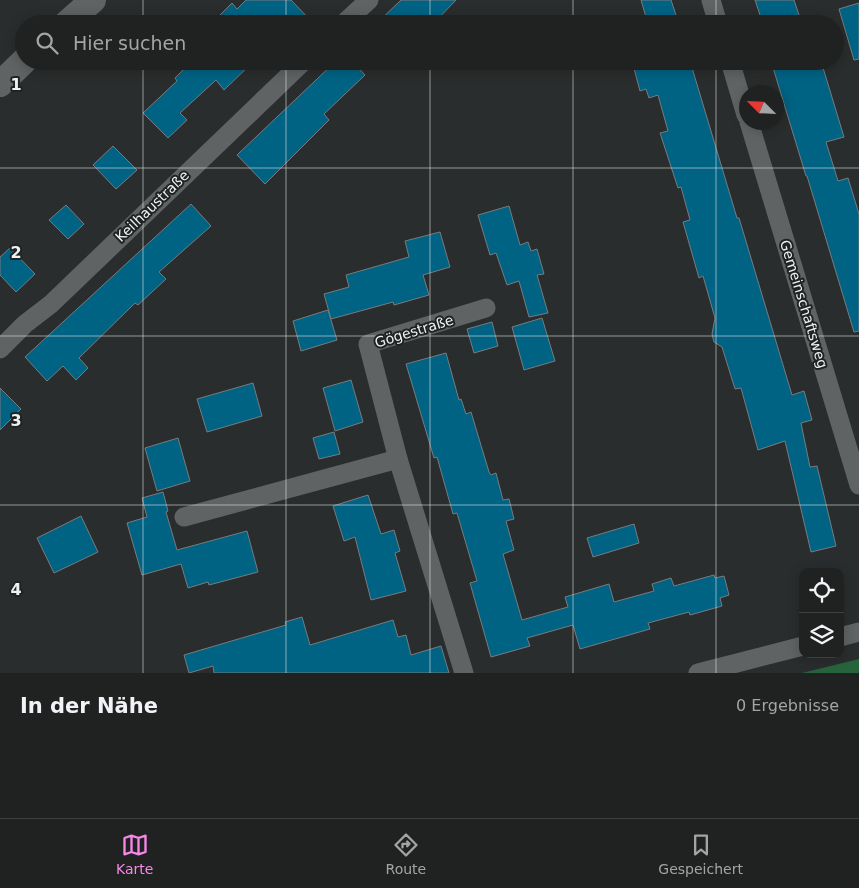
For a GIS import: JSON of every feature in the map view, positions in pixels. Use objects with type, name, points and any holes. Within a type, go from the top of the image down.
[{"type":"main road","points":[[76,15],[93,0]]},
{"type":"main road","points":[[0,84],[15,70]]},
{"type":"street","points":[[352,15],[368,0]]},
{"type":"street","points":[[711,0],[715,15]]},
{"type":"street","name":"Keilhaustraße","points":[[0,349],[25,324],[58,297],[295,70]]},
{"type":"street","points":[[733,70],[739,91]]},
{"type":"street","name":"Gemeinschaftsweg","points":[[751,130],[859,485]]},
{"type":"street","name":"Gögestraße","points":[[464,673],[398,459],[368,344],[486,308]]},
{"type":"street","points":[[184,516],[398,459]]},
{"type":"street","points":[[844,636],[859,632]]},
{"type":"street","points":[[698,673],[799,647]]},
{"type":"green space","points":[[859,659],[859,673],[802,673]]},
{"type":"building","points":[[246,0],[291,0],[305,15],[220,15],[232,3],[237,9]]},
{"type":"building","points":[[401,0],[456,0],[442,15],[385,15]]},
{"type":"building","points":[[641,0],[671,0],[676,15],[645,15]]},
{"type":"building","points":[[755,0],[794,0],[799,15],[760,15]]},
{"type":"building","points":[[859,3],[859,59],[854,60],[844,26],[844,15],[841,15],[839,9]]},
{"type":"building","points":[[183,70],[245,70],[224,90],[216,80],[180,113],[187,120],[168,138],[143,113],[177,81],[175,78]]},
{"type":"building","points":[[327,70],[360,70],[365,75],[324,114],[329,120],[265,184],[237,155]]},
{"type":"building","points":[[634,70],[693,70],[792,395],[804,391],[812,420],[801,423],[810,467],[817,466],[836,546],[811,552],[785,441],[758,450],[741,388],[735,389],[722,347],[714,342],[712,334],[715,318],[703,276],[699,278],[683,222],[690,220],[681,187],[678,188],[660,133],[668,131],[658,95],[649,98],[646,89],[640,91]]},
{"type":"building","points":[[774,70],[824,70],[844,137],[826,142],[838,181],[848,178],[859,214],[859,331],[854,332],[784,104],[784,85],[778,85]]},
{"type":"building","points":[[113,146],[137,170],[116,189],[93,165]]},
{"type":"building","points":[[191,204],[211,226],[159,272],[166,279],[138,305],[135,303],[79,358],[88,368],[76,380],[63,366],[47,381],[25,357]]},
{"type":"building","points":[[66,205],[84,224],[68,239],[49,220]]},
{"type":"building","points":[[509,206],[520,245],[528,242],[531,251],[537,249],[544,274],[537,275],[548,313],[529,317],[519,281],[507,285],[496,253],[490,255],[478,215]]},
{"type":"building","points":[[440,232],[450,267],[423,275],[429,295],[394,305],[393,302],[331,319],[324,294],[349,287],[346,275],[409,257],[405,241]]},
{"type":"building","points":[[10,248],[35,274],[16,292],[0,275],[0,257]]},
{"type":"building","points":[[328,310],[337,340],[301,351],[293,321]]},
{"type":"building","points":[[542,318],[555,361],[524,370],[512,327]]},
{"type":"building","points":[[492,322],[498,346],[474,353],[467,329]]},
{"type":"building","points":[[446,353],[459,400],[461,399],[466,414],[471,412],[489,472],[491,475],[496,473],[503,500],[509,499],[514,519],[506,521],[514,550],[503,554],[522,620],[568,607],[565,597],[609,584],[614,602],[654,591],[652,584],[671,578],[674,586],[714,575],[715,578],[724,576],[729,595],[720,598],[722,606],[690,615],[689,612],[648,623],[650,629],[580,649],[573,625],[527,638],[530,646],[491,657],[470,583],[477,581],[457,513],[453,514],[437,457],[434,458],[406,364]]},
{"type":"building","points":[[351,380],[363,422],[335,431],[323,388]]},
{"type":"building","points":[[253,383],[262,416],[207,432],[197,399]]},
{"type":"building","points":[[0,388],[21,409],[0,430]]},
{"type":"building","points":[[334,432],[340,454],[319,459],[313,438]]},
{"type":"building","points":[[178,438],[190,481],[157,491],[145,448]]},
{"type":"building","points":[[163,492],[168,511],[166,512],[177,550],[247,531],[258,572],[209,585],[208,582],[188,588],[181,564],[142,575],[127,523],[147,517],[142,498]]},
{"type":"building","points":[[368,495],[381,534],[394,530],[400,551],[395,553],[406,591],[371,600],[355,537],[344,541],[333,506]]},
{"type":"building","points":[[81,516],[98,552],[54,573],[37,538]]},
{"type":"building","points":[[634,524],[639,543],[593,557],[587,538]]},
{"type":"building","points":[[302,617],[310,645],[393,620],[398,637],[406,635],[411,655],[441,646],[449,673],[214,673],[213,666],[189,673],[184,655],[286,625],[285,622]]}]
